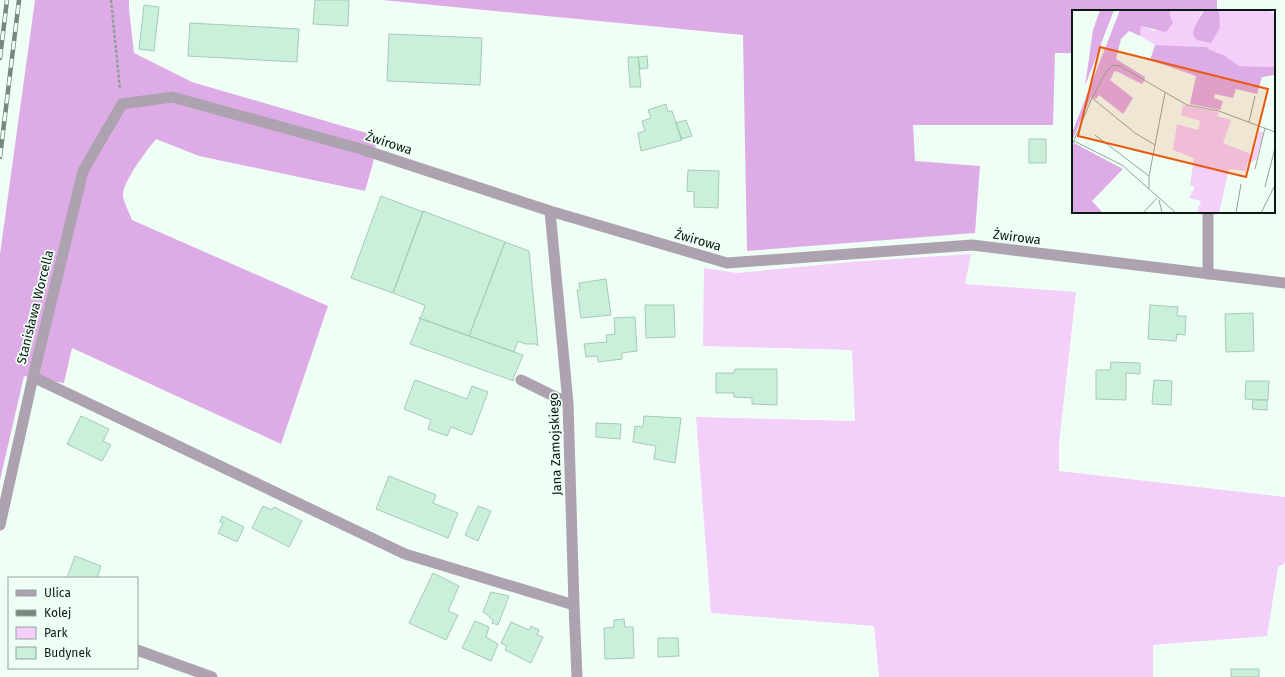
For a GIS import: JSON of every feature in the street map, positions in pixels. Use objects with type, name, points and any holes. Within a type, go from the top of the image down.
[{"type":"street","name":"Żwirowa","points":[[122,104],[172,97],[361,149],[550,211],[727,263],[972,245],[1285,283]]},
{"type":"street","name":"Stanisława Worcella","points":[[0,525],[32,377],[83,171],[122,104]]},
{"type":"street","name":"Jana Zamojskiego","points":[[550,211],[568,403],[577,677]]},
{"type":"street","points":[[1208,213],[1208,274]]},
{"type":"street","points":[[32,377],[405,554],[574,604]]},
{"type":"street","points":[[521,380],[568,403]]},
{"type":"street","points":[[138,650],[212,677]]},
{"type":"path","points":[[111,0],[122,104]]},
{"type":"green space","points":[[971,254],[965,284],[1076,292],[1059,443],[1059,471],[1285,497],[1285,563],[1278,567],[1267,636],[1153,645],[1153,677],[879,677],[874,626],[711,613],[696,417],[855,421],[852,350],[703,346],[704,268],[737,273],[851,262]]},
{"type":"shaded area","points":[[35,0],[129,0],[134,53],[192,82],[377,136],[373,163],[365,191],[199,156],[156,139],[136,166],[126,183],[123,196],[125,205],[132,220],[328,306],[281,444],[72,348],[64,383],[24,376],[0,480],[0,254]]},
{"type":"shaded area","points":[[382,0],[1217,0],[1217,10],[1072,10],[1072,53],[1055,53],[1053,125],[913,125],[915,161],[980,166],[975,233],[747,251],[743,35]]},
{"type":"building","points":[[315,0],[349,0],[348,26],[313,24]]},
{"type":"building","points":[[144,5],[159,7],[154,51],[139,49]]},
{"type":"building","points":[[190,23],[299,29],[297,62],[188,56]]},
{"type":"building","points":[[389,34],[482,38],[480,85],[387,81]]},
{"type":"building","points":[[647,56],[648,68],[640,69],[638,57]]},
{"type":"building","points":[[628,57],[638,57],[641,87],[630,87]]},
{"type":"building","points":[[666,104],[668,112],[672,111],[682,140],[641,151],[638,133],[645,131],[642,121],[651,118],[648,110]]},
{"type":"building","points":[[686,120],[692,136],[681,139],[676,123]]},
{"type":"building","points":[[1029,139],[1046,139],[1046,163],[1029,163]]},
{"type":"building","points":[[688,170],[719,171],[718,208],[694,207],[694,192],[687,191]]},
{"type":"building","points":[[381,196],[423,212],[393,293],[351,278]]},
{"type":"building","points":[[423,211],[505,242],[469,336],[419,318],[421,317],[425,306],[424,305],[393,293]]},
{"type":"building","points":[[505,242],[529,251],[538,346],[536,344],[526,344],[518,341],[514,352],[469,336]]},
{"type":"building","points":[[606,279],[611,315],[581,318],[577,290],[580,290],[579,283]]},
{"type":"building","points":[[645,305],[674,305],[675,337],[646,338]]},
{"type":"building","points":[[1150,305],[1178,307],[1177,316],[1186,316],[1185,335],[1177,334],[1176,341],[1148,339]]},
{"type":"building","points":[[1253,313],[1254,351],[1226,352],[1225,314]]},
{"type":"building","points":[[635,317],[637,351],[622,353],[622,359],[598,362],[597,356],[586,357],[584,344],[607,342],[606,335],[615,334],[614,318]]},
{"type":"building","points":[[419,318],[523,355],[513,379],[514,381],[410,344],[420,320]]},
{"type":"building","points":[[1111,362],[1140,363],[1140,374],[1126,373],[1126,400],[1096,399],[1096,370],[1110,370]]},
{"type":"building","points":[[735,369],[777,369],[777,405],[752,404],[752,398],[734,397],[734,393],[716,393],[716,373],[734,373]]},
{"type":"building","points":[[415,380],[467,399],[472,386],[488,392],[472,435],[451,427],[447,436],[428,429],[431,420],[404,409]]},
{"type":"building","points":[[1154,380],[1172,381],[1171,405],[1152,404]]},
{"type":"building","points":[[1246,381],[1269,381],[1268,400],[1245,399]]},
{"type":"building","points":[[1253,400],[1267,400],[1267,410],[1252,409]]},
{"type":"building","points":[[81,416],[109,429],[103,441],[111,445],[102,461],[67,444]]},
{"type":"building","points":[[644,416],[681,418],[675,463],[654,459],[656,446],[633,442],[635,426],[643,427]]},
{"type":"building","points":[[596,423],[621,424],[620,439],[596,437]]},
{"type":"building","points":[[389,476],[436,495],[433,503],[458,513],[448,538],[376,509]]},
{"type":"building","points":[[263,506],[272,510],[274,507],[302,521],[289,547],[252,528]]},
{"type":"building","points":[[478,506],[491,511],[478,541],[465,535]]},
{"type":"building","points":[[222,516],[244,527],[237,542],[218,533],[223,523],[220,522]]},
{"type":"building","points":[[75,556],[101,566],[97,577],[67,577]]},
{"type":"building","points":[[433,573],[459,586],[448,611],[458,615],[446,640],[409,623]]},
{"type":"building","points":[[491,592],[509,596],[498,625],[492,623],[493,620],[483,612]]},
{"type":"building","points":[[624,619],[625,627],[633,627],[634,658],[605,659],[604,628],[614,627],[614,620]]},
{"type":"building","points":[[475,621],[489,627],[486,637],[498,644],[491,661],[462,648]]},
{"type":"building","points":[[511,622],[529,630],[531,626],[539,630],[537,635],[543,637],[531,663],[505,650],[507,646],[501,643]]},
{"type":"building","points":[[658,638],[678,638],[679,656],[658,657]]},
{"type":"building","points":[[1231,669],[1259,669],[1259,677],[1231,677]]},
{"type":"railway","points":[[0,58],[7,0]]},
{"type":"railway","points":[[0,157],[19,0]]}]
